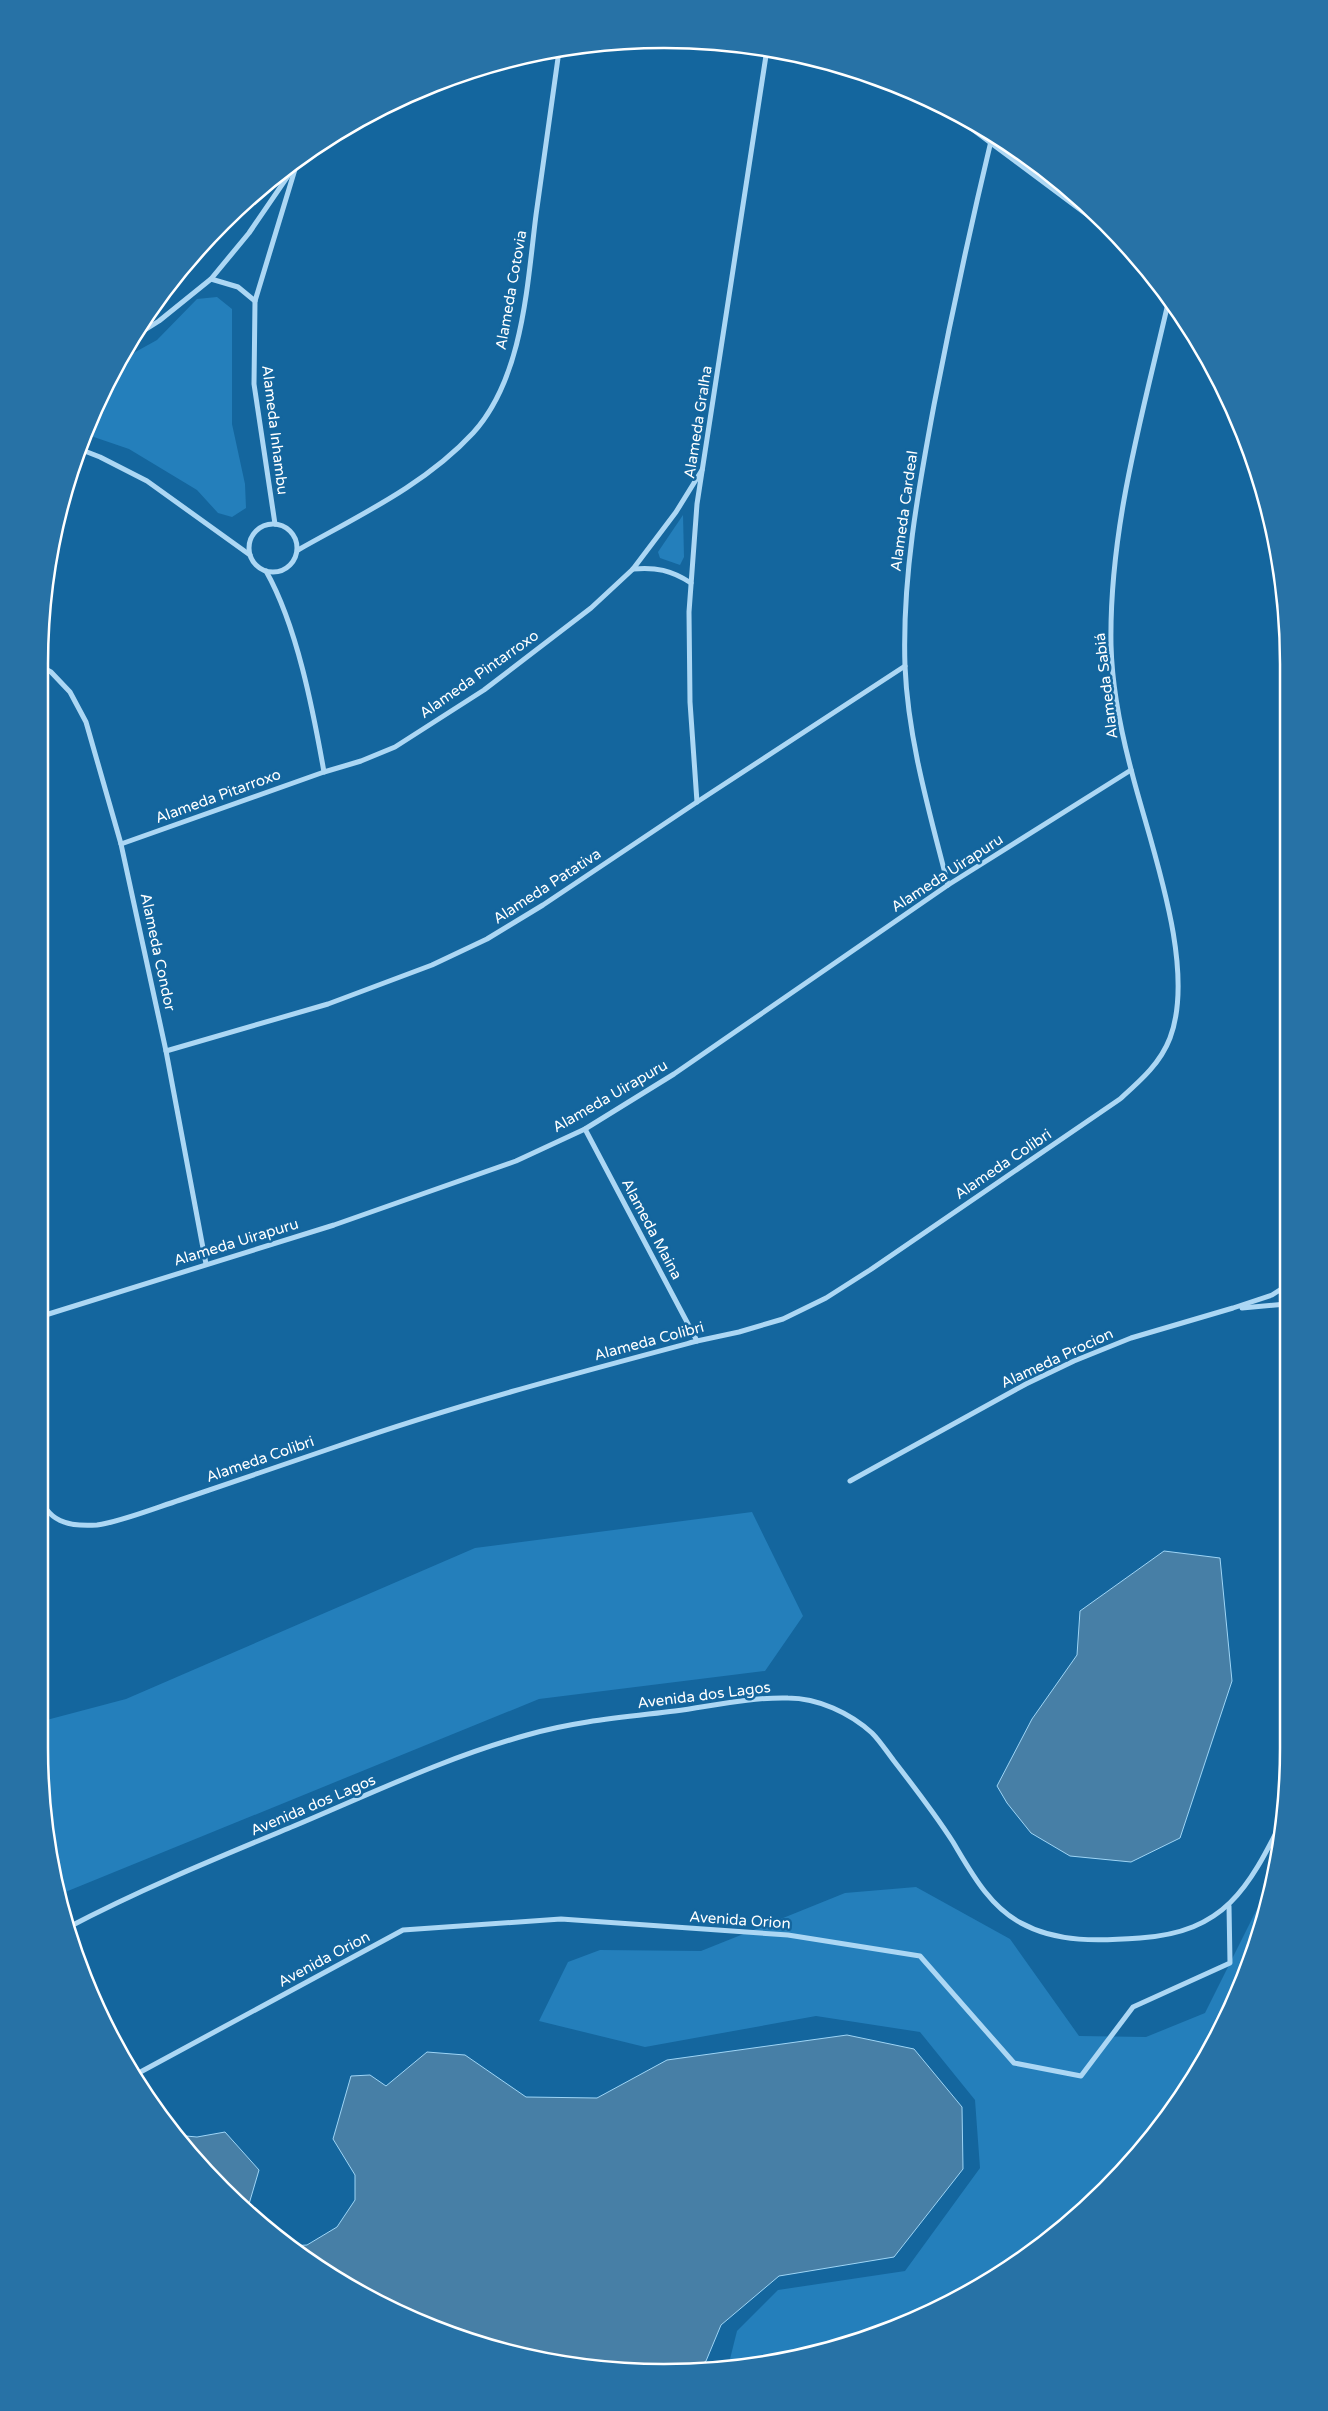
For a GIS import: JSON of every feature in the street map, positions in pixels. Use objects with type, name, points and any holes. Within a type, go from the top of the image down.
[{"type":"street","name":"Alameda Gralha","points":[[697,802],[690,702],[691,584],[698,504],[766,56]]},
{"type":"street","name":"Alameda Cotovia","points":[[298,550],[391,498],[440,463],[472,433],[488,413],[501,389],[511,362],[524,306],[558,57]]},
{"type":"street","name":"Alameda Cardeal","points":[[948,886],[920,774],[905,666],[907,572],[922,468],[960,266],[991,141]]},
{"type":"street","points":[[993,143],[1077,207]]},
{"type":"street","name":"Alameda Inhambu","points":[[275,524],[254,384],[255,301],[295,171]]},
{"type":"street","points":[[146,329],[211,279],[249,233],[290,174]]},
{"type":"street","points":[[211,279],[228,282],[238,287],[255,301]]},
{"type":"street","name":"Alameda Sabiá","points":[[1167,308],[1120,515],[1113,585],[1111,646],[1118,702],[1131,770],[1167,903],[1176,960],[1178,1002],[1170,1038]]},
{"type":"street","points":[[85,451],[147,481],[250,555]]},
{"type":"street","name":"Alameda Pintarroxo","points":[[324,772],[361,761],[395,747],[484,690],[592,608],[633,570],[676,512],[703,467]]},
{"type":"street","points":[[266,571],[273,572],[287,568],[296,557],[298,550],[297,542],[289,529],[275,524],[267,524],[254,533],[250,540],[250,555],[253,562],[266,571],[280,596],[302,672],[324,772]]},
{"type":"street","points":[[633,570],[654,567],[665,569],[678,574],[691,584]]},
{"type":"street","name":"Alameda Patativa","points":[[166,1051],[328,1004],[432,965],[488,939],[543,905],[905,666]]},
{"type":"street","name":"Alameda Condor","points":[[48,670],[70,692],[86,722],[121,844],[166,1051],[206,1264]]},
{"type":"street","name":"Alameda Uirapuru","points":[[48,1314],[334,1225],[499,1167],[585,1129],[674,1074],[948,886],[1131,770]]},
{"type":"street","name":"Alameda Pitarroxo","points":[[121,844],[324,772]]},
{"type":"street","name":"Alameda Colibri","points":[[48,1514],[60,1521],[75,1525],[98,1525],[154,1509],[415,1419],[697,1341],[739,1332],[783,1318],[826,1298],[870,1270],[1120,1099],[1153,1070],[1170,1038]]},
{"type":"street","name":"Alameda Maina","points":[[585,1129],[697,1341]]},
{"type":"street","name":"Alameda Procion","points":[[850,1481],[1026,1384],[1074,1361],[1131,1338],[1234,1308],[1280,1289]]},
{"type":"street","points":[[1234,1308],[1280,1304]]},
{"type":"street","name":"Avenida dos Lagos","points":[[74,1924],[130,1895],[324,1813],[470,1754],[529,1734],[594,1721],[743,1701],[791,1698],[821,1703],[846,1715],[873,1734],[934,1812],[978,1882],[1001,1909],[1020,1923],[1043,1932],[1086,1940],[1142,1938],[1172,1934],[1202,1924],[1229,1906],[1252,1879],[1273,1838]]},
{"type":"street","name":"Avenida Orion","points":[[140,2072],[403,1930],[561,1919],[788,1935],[920,1956],[1014,2063],[1081,2076],[1133,2007],[1230,1963],[1229,1906]]},
{"type":"shaded area","points":[[217,297],[232,309],[232,424],[245,484],[246,508],[232,517],[218,513],[197,490],[129,449],[91,436],[111,391],[131,354],[157,340],[197,299]]},
{"type":"shaded area","points":[[683,515],[684,557],[680,565],[660,558],[658,552]]},
{"type":"shaded area","points":[[752,1512],[803,1616],[765,1671],[539,1699],[65,1892],[59,1867],[53,1827],[49,1787],[48,1720],[126,1699],[475,1548]]},
{"type":"shaded area","points":[[1164,1551],[1220,1558],[1232,1681],[1180,1838],[1131,1862],[1070,1856],[1031,1833],[1007,1803],[997,1786],[1032,1719],[1077,1655],[1080,1611]]},
{"type":"shaded area","points":[[916,1887],[1010,1939],[1079,2036],[1146,2037],[1205,2013],[1260,1903],[1248,1945],[1234,1983],[1217,2020],[1177,2090],[1128,2153],[1070,2211],[1007,2260],[937,2300],[900,2317],[862,2331],[784,2352],[730,2359],[737,2331],[778,2290],[905,2271],[980,2168],[975,2100],[920,2032],[816,2016],[645,2047],[539,2021],[568,1962],[600,1950],[701,1951],[845,1893]]},
{"type":"shaded area","points":[[847,2035],[914,2049],[962,2107],[963,2169],[894,2257],[779,2276],[721,2325],[705,2362],[664,2364],[624,2362],[544,2352],[504,2342],[428,2317],[391,2300],[321,2260],[301,2245],[307,2245],[337,2227],[355,2200],[355,2175],[333,2139],[351,2076],[370,2075],[386,2086],[427,2052],[465,2055],[526,2097],[597,2098],[667,2060]]},
{"type":"shaded area","points":[[225,2132],[259,2170],[249,2203],[228,2183],[186,2136],[197,2137]]}]
